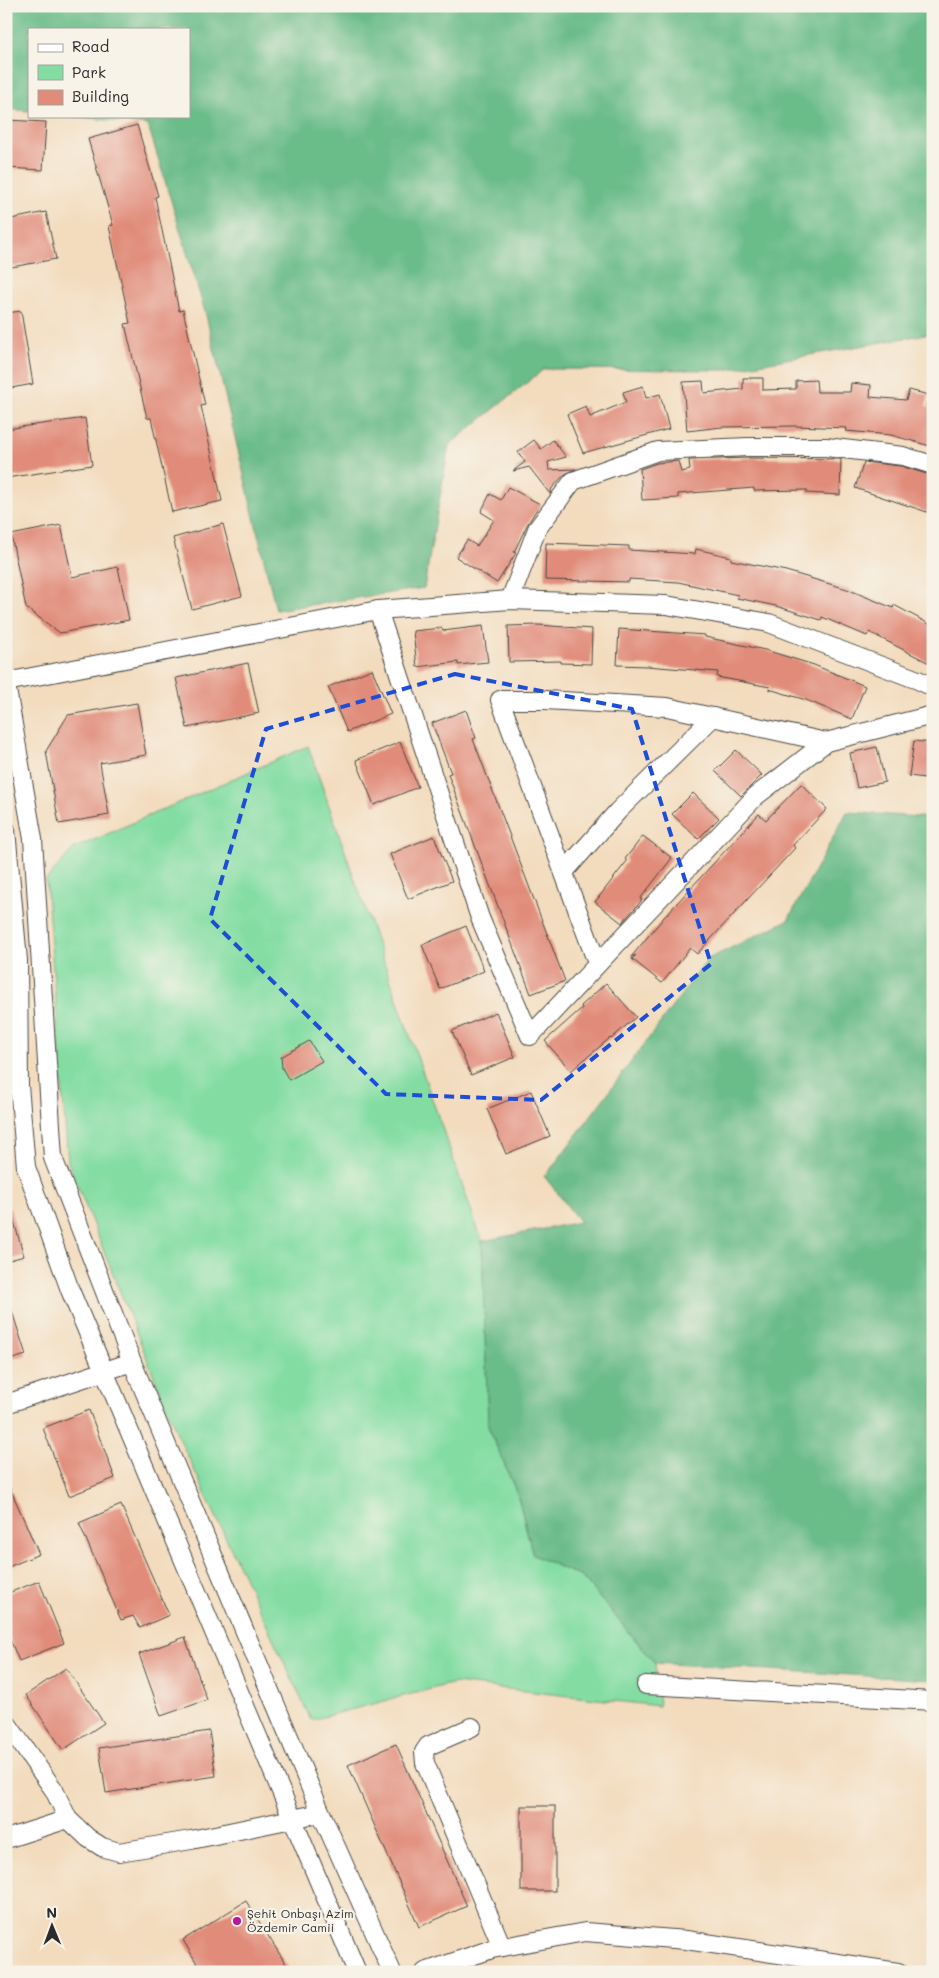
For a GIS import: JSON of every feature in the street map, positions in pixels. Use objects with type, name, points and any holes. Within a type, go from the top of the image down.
[{"type":"street","points":[[510,600],[537,529],[573,481],[658,451],[748,447],[826,447],[903,456],[933,465]]},
{"type":"street","points":[[392,1972],[321,1813],[132,1362],[52,1158],[33,839],[6,685],[378,610],[510,600],[666,605],[769,623],[933,687]]},
{"type":"street","points":[[378,610],[480,918],[530,1036],[756,796],[826,742],[933,715]]},
{"type":"street","points":[[597,963],[500,700],[545,700],[667,707],[826,742]]},
{"type":"street","points":[[564,872],[618,811],[713,717]]},
{"type":"street","points":[[6,830],[19,1084],[26,1167],[70,1290],[357,1972]]},
{"type":"street","points":[[12,962],[40,953]]},
{"type":"street","points":[[6,1404],[132,1362]]},
{"type":"street","points":[[646,1685],[933,1701]]},
{"type":"street","points":[[6,1722],[54,1790],[68,1819],[88,1838],[102,1847],[120,1852],[191,1840],[321,1813]]},
{"type":"street","points":[[472,1727],[428,1746],[424,1752],[425,1763],[502,1947]]},
{"type":"street","points":[[6,1839],[68,1819]]},
{"type":"street","points":[[425,1972],[492,1949],[586,1932],[686,1940],[898,1972]]},
{"type":"highlighted area","points":[[455,674],[632,709],[711,964],[541,1100],[386,1094],[210,919],[266,729]]},
{"type":"green space","points":[[6,6],[933,6],[933,333],[725,370],[544,369],[449,445],[424,588],[276,610],[206,315],[148,125],[89,118],[190,118],[190,28],[28,28],[28,111],[6,109]]},
{"type":"green space","points":[[308,746],[482,1241],[488,1426],[518,1496],[533,1555],[582,1577],[655,1663],[659,1706],[454,1683],[311,1720],[176,1431],[68,1162],[46,880],[73,849]]},
{"type":"green space","points":[[847,812],[933,818],[933,1680],[655,1663],[582,1577],[533,1555],[518,1496],[488,1426],[482,1241],[580,1222],[544,1176],[708,959],[788,920]]},
{"type":"building","points":[[6,120],[46,122],[43,170],[6,168]]},
{"type":"building","points":[[137,125],[158,196],[155,197],[179,311],[183,310],[205,405],[201,406],[222,501],[172,512],[151,418],[147,418],[125,324],[130,323],[109,226],[113,225],[88,139]]},
{"type":"building","points":[[46,212],[56,259],[6,268],[6,220]]},
{"type":"building","points":[[21,311],[33,384],[6,389],[6,313]]},
{"type":"building","points":[[743,378],[763,378],[763,390],[796,389],[796,381],[816,380],[817,392],[850,392],[851,383],[871,385],[870,397],[906,400],[909,390],[929,395],[926,406],[933,408],[933,437],[930,446],[891,435],[846,431],[847,428],[796,426],[722,427],[687,431],[683,382],[703,381],[704,393],[743,389]]},
{"type":"building","points":[[643,386],[646,398],[660,394],[669,429],[583,453],[567,414],[586,406],[590,417],[626,402],[623,392]]},
{"type":"building","points":[[85,418],[92,465],[6,478],[6,429]]},
{"type":"building","points":[[534,440],[541,449],[553,440],[566,457],[548,462],[549,470],[576,469],[565,474],[552,488],[550,494],[529,467],[513,471],[525,462],[518,452]]},
{"type":"building","points":[[748,458],[841,459],[840,495],[807,493],[807,490],[754,491],[754,488],[678,494],[678,498],[642,500],[640,469],[657,463],[678,461],[681,472],[690,470],[689,460]]},
{"type":"building","points":[[864,462],[901,466],[933,476],[933,514],[855,488]]},
{"type":"building","points":[[508,487],[540,504],[527,525],[514,552],[516,553],[497,583],[456,557],[467,540],[477,546],[494,520],[481,512],[490,494],[501,500]]},
{"type":"building","points":[[223,524],[242,596],[192,609],[173,538]]},
{"type":"building","points":[[61,525],[72,577],[118,567],[129,620],[60,633],[26,608],[11,535]]},
{"type":"building","points":[[546,543],[629,546],[629,550],[695,554],[696,549],[731,557],[731,560],[786,571],[847,589],[893,608],[894,605],[933,626],[933,665],[869,632],[867,636],[822,617],[821,620],[776,606],[737,598],[738,595],[678,582],[629,579],[629,582],[545,580]]},
{"type":"building","points":[[538,625],[592,629],[591,664],[561,663],[561,661],[509,662],[508,626]]},
{"type":"building","points":[[483,626],[488,662],[458,665],[458,662],[417,667],[413,631],[442,628],[443,631]]},
{"type":"building","points":[[619,629],[705,635],[705,637],[765,650],[814,665],[865,686],[852,719],[806,700],[769,689],[770,687],[717,677],[718,672],[617,665]]},
{"type":"building","points":[[248,663],[259,713],[187,728],[176,678]]},
{"type":"building","points":[[372,669],[391,714],[347,732],[328,687]]},
{"type":"building","points":[[137,703],[146,755],[100,763],[109,815],[59,824],[46,751],[68,715]]},
{"type":"building","points":[[466,710],[476,738],[473,739],[565,981],[531,994],[448,774],[451,773],[432,723]]},
{"type":"building","points":[[914,741],[933,743],[933,779],[909,776]]},
{"type":"building","points":[[400,742],[418,787],[374,805],[356,760]]},
{"type":"building","points":[[877,747],[885,782],[857,788],[850,753]]},
{"type":"building","points":[[736,750],[762,775],[741,796],[715,771]]},
{"type":"building","points":[[801,784],[827,809],[793,845],[795,848],[697,954],[690,948],[662,983],[632,959],[636,955],[631,957],[665,916],[759,814],[766,820]]},
{"type":"building","points":[[693,793],[719,818],[698,839],[672,814]]},
{"type":"building","points":[[434,836],[452,881],[408,899],[390,854]]},
{"type":"building","points":[[643,836],[672,858],[640,899],[642,900],[622,923],[595,902],[627,861],[625,859]]},
{"type":"building","points":[[466,926],[484,971],[440,989],[422,945]]},
{"type":"building","points":[[606,983],[636,1017],[571,1071],[545,1041],[582,1008],[581,1006]]},
{"type":"building","points":[[496,1012],[515,1057],[471,1075],[452,1031]]},
{"type":"building","points":[[309,1041],[322,1061],[289,1080],[282,1068],[281,1057]]},
{"type":"building","points":[[531,1091],[550,1136],[506,1154],[487,1109]]},
{"type":"building","points":[[10,1208],[24,1256],[6,1261],[6,1209]]},
{"type":"building","points":[[6,1302],[9,1302],[26,1355],[6,1361]]},
{"type":"building","points":[[89,1410],[115,1478],[69,1496],[43,1428]]},
{"type":"building","points":[[6,1479],[39,1554],[6,1568]]},
{"type":"building","points":[[121,1505],[169,1615],[140,1628],[133,1616],[121,1620],[79,1523]]},
{"type":"building","points":[[39,1581],[64,1643],[19,1661],[6,1630],[6,1594]]},
{"type":"building","points":[[185,1637],[207,1700],[161,1716],[139,1654]]},
{"type":"building","points":[[66,1668],[104,1723],[63,1750],[26,1695]]},
{"type":"building","points":[[209,1731],[216,1776],[106,1793],[99,1748]]},
{"type":"building","points":[[396,1744],[467,1906],[419,1927],[348,1765]]},
{"type":"building","points":[[521,1806],[555,1806],[555,1891],[521,1891]]},
{"type":"building","name":"Şehit Onbaşı Azim Özdemir Camii","points":[[246,1901],[291,1972],[202,1972],[183,1940]]},
{"type":"place","name":"Şehit Onbaşı Azim Özdemir Camii","points":[[237,1921]]}]
